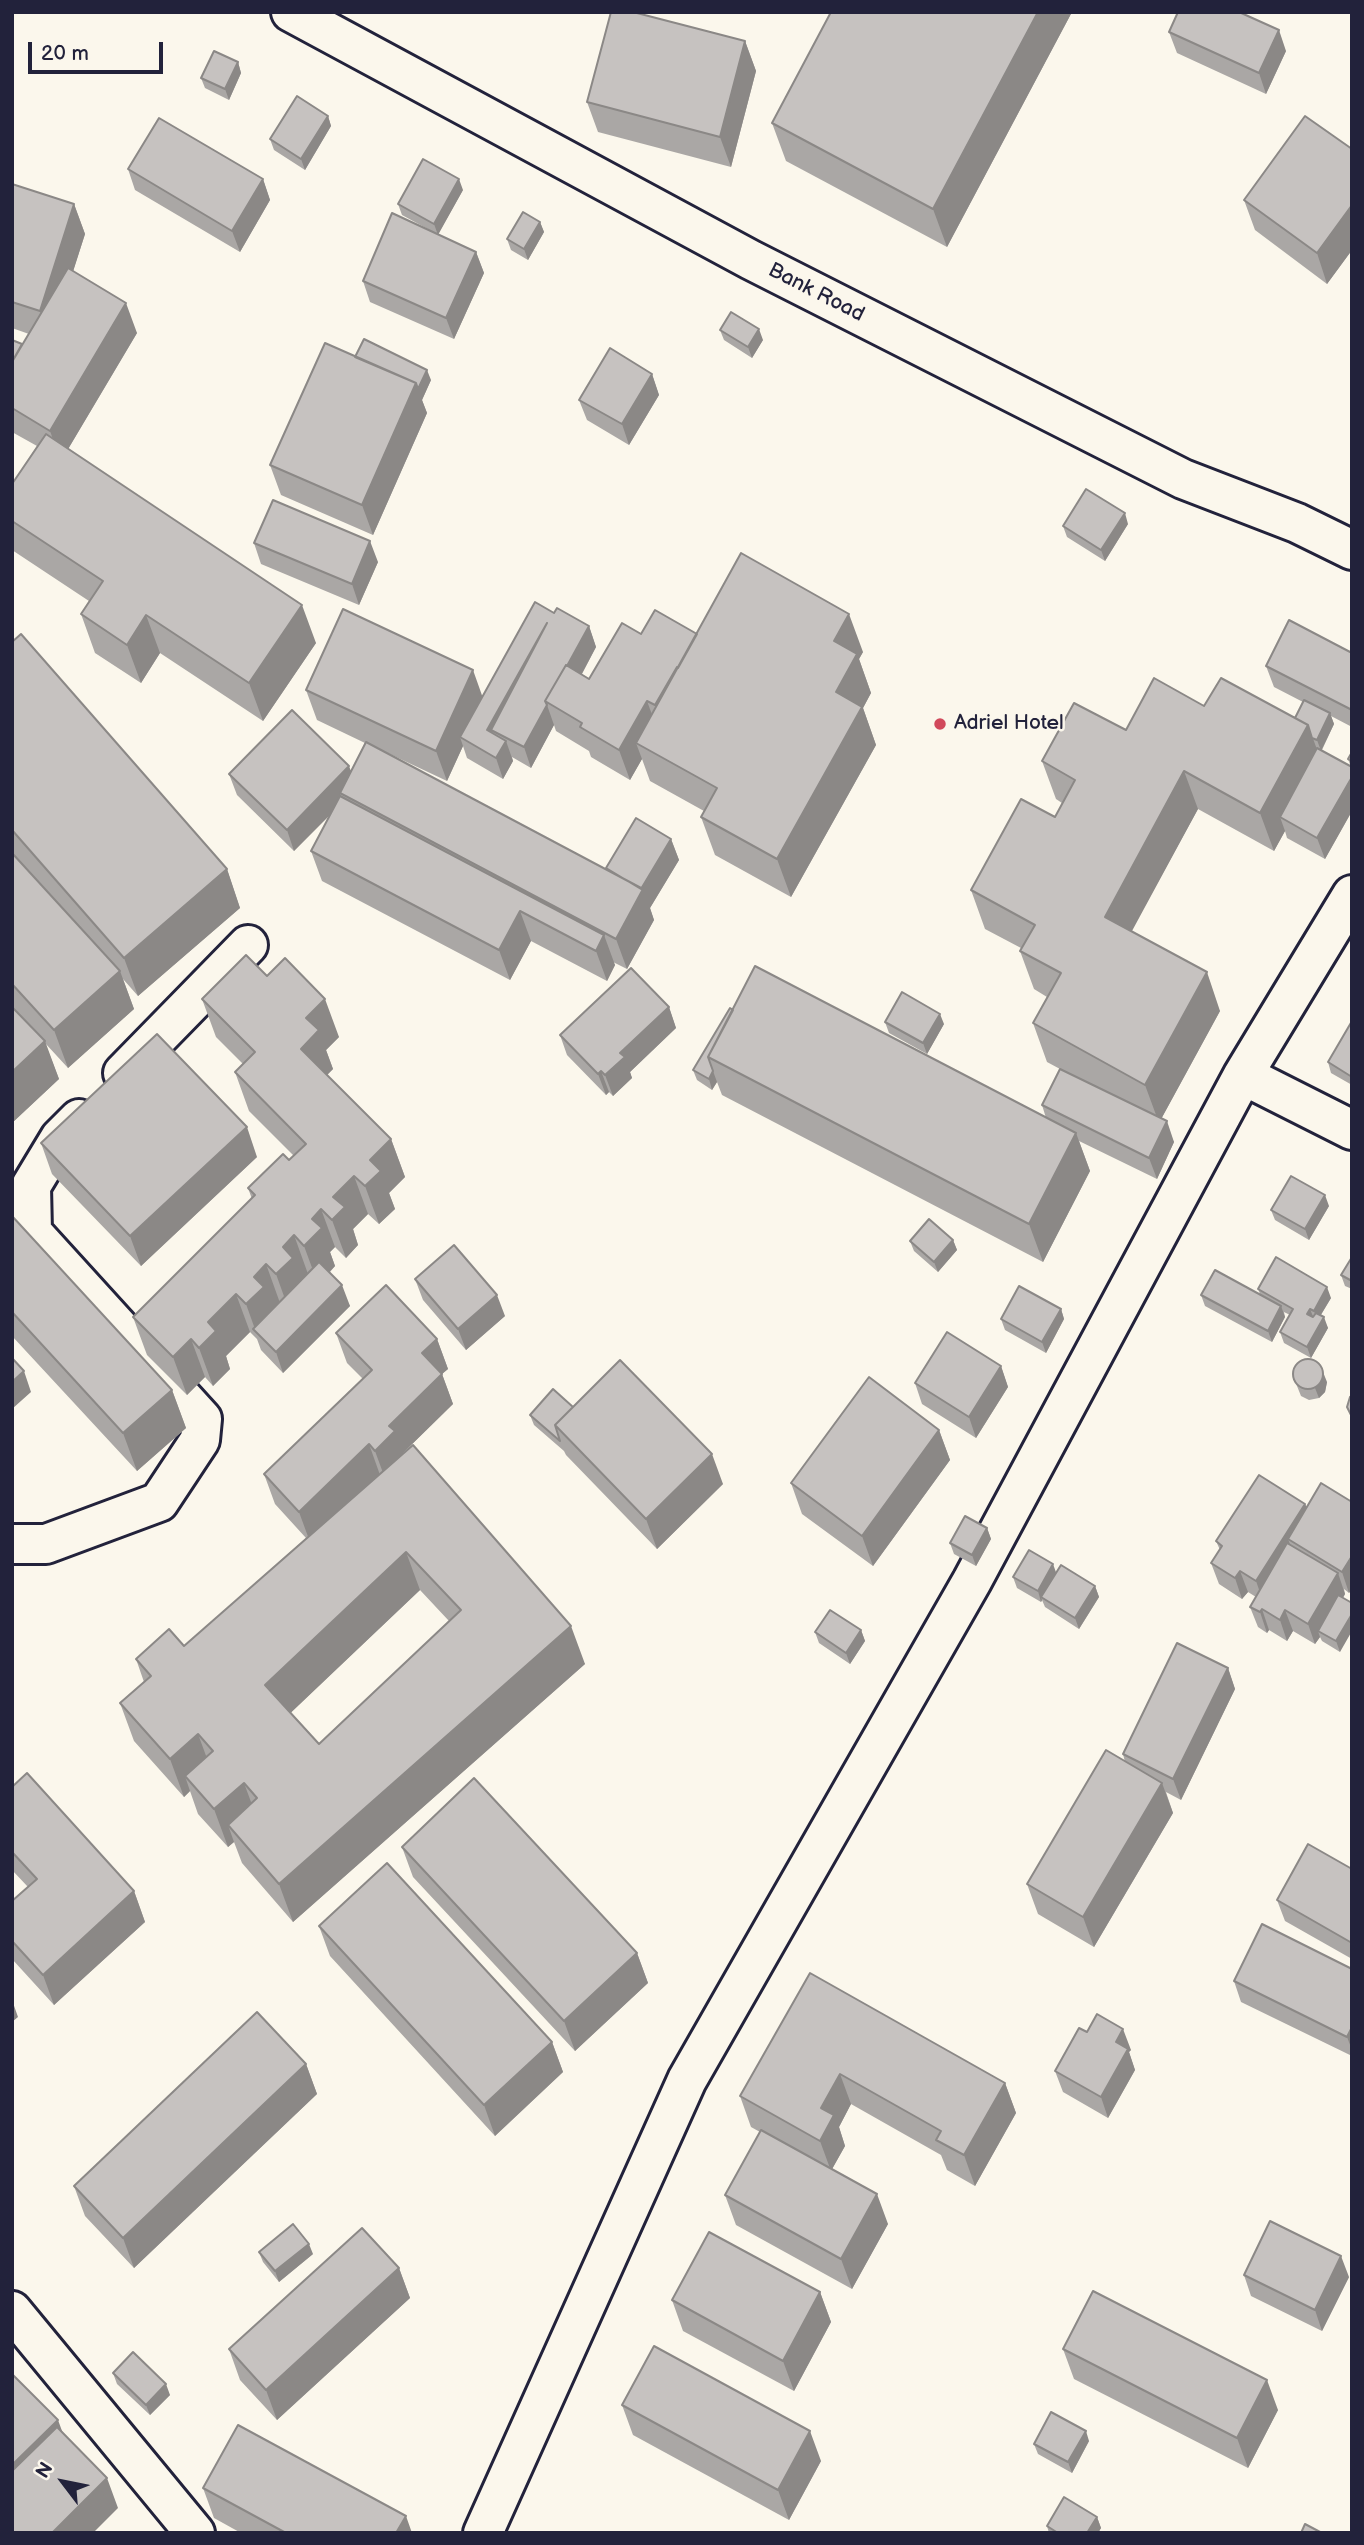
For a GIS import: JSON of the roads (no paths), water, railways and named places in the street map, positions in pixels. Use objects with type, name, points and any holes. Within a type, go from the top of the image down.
[{"type":"street","name":"Bank Road","points":[[290,12],[751,260],[1184,479],[1297,523],[1352,550]]},
{"type":"street","points":[[482,2533],[687,2080],[972,1581],[1243,1075],[1352,895]]},
{"type":"street","points":[[12,1544],[46,1544],[159,1502],[200,1440],[202,1419],[32,1232],[31,1186],[60,1138],[248,944]]},
{"type":"street","points":[[1243,1075],[1352,1130]]},
{"type":"street","points":[[12,2311],[195,2533]]},
{"type":"place","name":"Adriel Hotel","points":[[940,724]]}]
